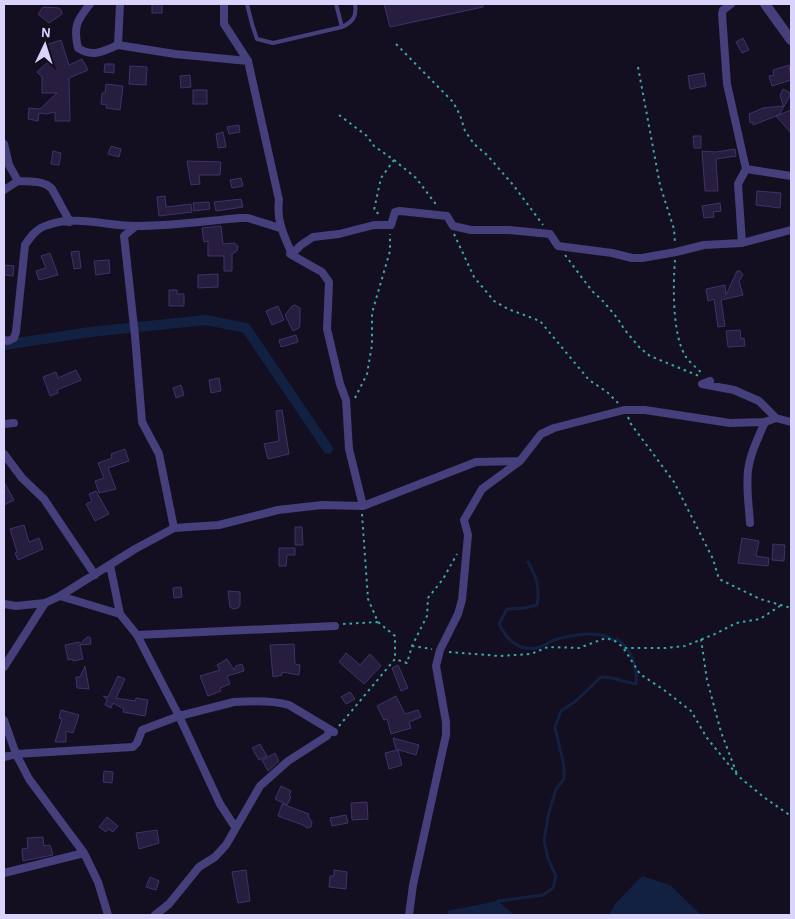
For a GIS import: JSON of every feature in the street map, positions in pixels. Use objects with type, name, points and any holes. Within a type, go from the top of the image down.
[{"type":"street","points":[[90,4],[76,24],[78,48],[89,54],[118,45],[175,54],[248,61]]},
{"type":"street","points":[[118,45],[120,4]]},
{"type":"street","points":[[224,4],[224,24],[248,61],[279,200],[280,228],[292,254],[290,254],[322,272],[329,282],[327,329],[340,384],[346,400],[349,450],[363,506]]},
{"type":"street","points":[[731,4],[723,10],[722,14],[727,84],[746,169],[738,184],[742,243]]},
{"type":"street","points":[[765,4],[791,40]]},
{"type":"street","points":[[4,144],[8,166],[18,181]]},
{"type":"street","points":[[746,169],[791,176]]},
{"type":"street","points":[[4,190],[18,181],[48,185],[70,222]]},
{"type":"street","points":[[292,254],[312,237],[339,234],[374,224],[390,225],[395,212],[400,211],[447,216],[453,226],[461,229],[509,230],[550,234],[558,246],[612,253],[632,258],[676,252],[704,245],[742,243],[791,230]]},
{"type":"street","points":[[4,340],[14,338],[16,332],[25,245],[31,235],[48,224],[70,222],[136,226],[240,218],[255,220],[280,228]]},
{"type":"street","points":[[136,226],[124,236],[142,422],[159,454],[174,528]]},
{"type":"street","points":[[710,381],[702,384],[734,390],[759,401],[776,418],[791,422]]},
{"type":"street","points":[[409,915],[412,885],[446,735],[446,722],[436,675],[436,660],[458,614],[462,600],[468,535],[464,520],[482,490],[520,461],[541,434],[554,428],[624,410],[645,410],[730,422],[765,422],[776,418]]},
{"type":"street","points":[[750,523],[747,484],[748,470],[754,448],[765,422]]},
{"type":"street","points":[[4,424],[14,423]]},
{"type":"street","points":[[4,454],[22,478],[44,499],[95,575]]},
{"type":"street","points":[[4,604],[16,606],[46,603],[135,549],[174,528],[219,525],[278,510],[322,505],[363,506],[476,462],[520,461]]},
{"type":"street","points":[[110,565],[120,614],[137,635],[220,804],[235,827]]},
{"type":"street","points":[[60,596],[120,614]]},
{"type":"street","points":[[4,667],[46,603]]},
{"type":"street","points":[[137,635],[335,626]]},
{"type":"street","points":[[4,757],[16,754],[133,747],[137,743],[142,730],[178,716],[234,702],[281,703],[296,709],[334,732]]},
{"type":"street","points":[[4,720],[16,754],[34,785],[84,852],[98,882],[108,915]]},
{"type":"street","points":[[155,915],[169,904],[200,867],[215,857],[226,845],[263,783],[288,761],[327,736],[329,730],[334,732]]},
{"type":"street","points":[[4,873],[84,852]]},
{"type":"lane","points":[[247,4],[257,39],[273,43],[350,24],[356,12],[355,4]]},
{"type":"lane","points":[[336,4],[342,27]]},
{"type":"path","points":[[396,44],[453,102],[465,131],[474,144],[514,186],[550,234]]},
{"type":"path","points":[[638,67],[660,185],[674,229],[676,252],[673,297],[680,340],[686,357],[710,381]]},
{"type":"path","points":[[339,115],[367,136],[374,146],[416,178],[428,196],[447,216]]},
{"type":"path","points":[[354,400],[367,374],[372,345],[372,313],[390,251],[390,225],[374,210],[381,178],[394,160]]},
{"type":"path","points":[[454,233],[474,277],[494,301],[508,309],[540,321],[589,380],[607,392],[624,410],[631,424],[674,482],[713,559],[719,579],[760,599],[791,608]]},
{"type":"path","points":[[561,249],[592,292],[602,300],[640,348],[650,356],[710,381]]},
{"type":"path","points":[[334,732],[395,659],[395,636],[378,622],[368,599],[363,506]]},
{"type":"path","points":[[395,659],[407,663],[412,646],[428,616],[428,598],[443,579],[460,549]]},
{"type":"path","points":[[624,648],[685,646],[736,623],[760,619],[780,606]]},
{"type":"path","points":[[335,626],[378,622]]},
{"type":"path","points":[[412,646],[499,656],[531,654],[548,647],[579,648],[606,638],[615,641],[624,648],[640,674],[691,711],[707,738],[738,776],[791,816]]},
{"type":"path","points":[[701,639],[707,680],[721,732],[738,776]]},
{"type":"water","points":[[642,876],[670,885],[701,915],[609,915],[615,904]]},
{"type":"water","points":[[498,901],[514,915],[449,915],[447,911]]},
{"type":"building","points":[[152,4],[162,4],[162,13],[152,13]]},
{"type":"building","points":[[384,4],[483,4],[483,7],[390,27]]},
{"type":"building","points":[[43,7],[59,8],[62,14],[49,23],[38,14]]},
{"type":"building","points":[[743,38],[749,50],[742,53],[736,42]]},
{"type":"building","points":[[61,40],[69,65],[82,59],[88,70],[69,78],[70,121],[55,121],[55,112],[39,113],[38,121],[28,119],[29,108],[40,109],[57,93],[42,93],[42,77],[37,72],[51,59],[46,45]]},
{"type":"building","points":[[105,64],[114,64],[114,73],[104,72]]},
{"type":"building","points":[[789,65],[791,80],[772,86],[769,76],[774,75],[773,70]]},
{"type":"building","points":[[130,66],[147,67],[146,85],[129,84]]},
{"type":"building","points":[[704,73],[706,86],[690,89],[688,76]]},
{"type":"building","points":[[190,75],[191,87],[181,88],[180,76]]},
{"type":"building","points":[[106,84],[123,86],[120,110],[106,108],[107,105],[101,104],[102,93],[105,93]]},
{"type":"building","points":[[783,89],[789,92],[790,96],[779,115],[753,125],[753,122],[750,123],[749,114],[763,108],[783,106],[780,95]]},
{"type":"building","points":[[193,90],[207,90],[207,104],[193,104]]},
{"type":"building","points":[[791,110],[791,133],[776,116]]},
{"type":"building","points":[[239,125],[240,132],[229,134],[227,127]]},
{"type":"building","points":[[223,132],[226,147],[218,148],[216,134]]},
{"type":"building","points":[[693,136],[701,136],[701,148],[694,148]]},
{"type":"building","points":[[111,146],[121,149],[119,157],[108,154]]},
{"type":"building","points":[[735,149],[736,156],[716,159],[718,191],[705,191],[702,151],[716,152]]},
{"type":"building","points":[[53,151],[61,153],[59,165],[51,164]]},
{"type":"building","points":[[187,161],[221,162],[220,175],[199,175],[200,184],[191,185]]},
{"type":"building","points":[[241,178],[243,186],[232,188],[230,180]]},
{"type":"building","points":[[757,191],[781,193],[780,208],[756,205]]},
{"type":"building","points":[[165,196],[166,207],[191,204],[192,212],[159,216],[157,197]]},
{"type":"building","points":[[241,199],[243,207],[216,211],[214,202]]},
{"type":"building","points":[[209,202],[210,209],[194,211],[193,203]]},
{"type":"building","points":[[720,203],[721,211],[713,212],[714,217],[704,218],[702,206]]},
{"type":"building","points":[[221,226],[223,244],[234,243],[238,246],[237,251],[232,254],[232,271],[224,271],[224,256],[208,256],[208,241],[204,242],[202,228]]},
{"type":"building","points":[[79,251],[81,268],[74,269],[71,252]]},
{"type":"building","points":[[50,253],[58,275],[39,280],[36,271],[46,268],[41,256]]},
{"type":"building","points":[[109,260],[110,273],[96,275],[94,261]]},
{"type":"building","points":[[4,265],[14,266],[13,276],[4,275]]},
{"type":"building","points":[[737,271],[740,271],[743,275],[739,281],[743,295],[721,300],[725,326],[718,327],[714,299],[708,301],[706,289],[725,285],[726,295]]},
{"type":"building","points":[[218,274],[218,287],[198,288],[198,275]]},
{"type":"building","points":[[169,290],[177,290],[177,294],[184,294],[184,306],[169,306]]},
{"type":"building","points":[[295,305],[300,308],[300,324],[299,328],[293,331],[285,315]]},
{"type":"building","points":[[278,306],[284,320],[272,325],[266,311]]},
{"type":"building","points":[[740,330],[741,339],[744,338],[745,346],[728,347],[726,331]]},
{"type":"building","points":[[296,335],[298,342],[281,347],[279,340]]},
{"type":"building","points":[[76,370],[81,380],[57,390],[58,393],[50,396],[43,377],[56,372],[58,378]]},
{"type":"building","points":[[219,378],[221,391],[211,393],[209,380]]},
{"type":"building","points":[[181,385],[184,395],[176,398],[173,388]]},
{"type":"building","points":[[282,410],[289,454],[268,459],[264,444],[279,441],[276,411]]},
{"type":"building","points":[[125,449],[129,461],[108,468],[116,489],[99,493],[95,481],[104,478],[98,463],[112,458],[111,454]]},
{"type":"building","points":[[4,482],[14,500],[4,505]]},
{"type":"building","points":[[96,491],[109,514],[95,521],[86,504],[92,501],[89,494]]},
{"type":"building","points":[[24,525],[29,542],[39,538],[43,549],[18,560],[10,529]]},
{"type":"building","points":[[295,527],[302,527],[303,545],[295,545]]},
{"type":"building","points":[[742,538],[759,541],[756,556],[769,558],[768,566],[738,563]]},
{"type":"building","points":[[773,544],[785,545],[784,561],[772,560]]},
{"type":"building","points":[[279,548],[295,548],[295,555],[287,555],[286,566],[279,566]]},
{"type":"building","points":[[181,587],[182,597],[174,598],[173,588]]},
{"type":"building","points":[[228,591],[240,592],[240,605],[238,608],[233,609],[230,607]]},
{"type":"building","points":[[87,637],[90,637],[91,644],[80,645],[83,659],[68,660],[65,645],[79,642],[80,644]]},
{"type":"building","points":[[294,644],[295,664],[300,665],[299,675],[282,672],[282,675],[273,677],[270,645]]},
{"type":"building","points":[[346,653],[360,665],[370,654],[381,666],[364,684],[339,662]]},
{"type":"building","points":[[227,659],[234,670],[236,666],[242,664],[244,671],[227,676],[230,684],[220,688],[221,691],[208,696],[200,676],[220,670],[217,665]]},
{"type":"building","points":[[398,665],[408,688],[401,691],[392,668]]},
{"type":"building","points":[[85,666],[89,689],[77,688],[76,677],[80,677]]},
{"type":"building","points":[[118,676],[125,679],[116,698],[135,701],[136,698],[148,700],[145,716],[123,712],[124,709],[113,703],[111,708],[105,705],[107,700],[103,696],[108,697]]},
{"type":"building","points":[[350,692],[355,699],[346,704],[341,697]]},
{"type":"building","points":[[396,696],[405,714],[418,710],[421,717],[409,722],[411,728],[391,734],[387,719],[384,720],[377,706]]},
{"type":"building","points":[[61,710],[79,715],[73,733],[66,731],[66,742],[55,742],[62,719],[59,718]]},
{"type":"building","points":[[393,738],[419,745],[416,755],[396,749]]},
{"type":"building","points":[[260,744],[267,756],[259,760],[252,748]]},
{"type":"building","points":[[398,750],[402,765],[389,769],[385,753]]},
{"type":"building","points":[[275,753],[279,761],[268,771],[262,760]]},
{"type":"building","points":[[104,771],[113,772],[112,783],[103,782]]},
{"type":"building","points":[[281,786],[291,791],[289,796],[291,797],[287,805],[275,799]]},
{"type":"building","points":[[367,802],[368,819],[352,820],[351,803]]},
{"type":"building","points":[[282,804],[309,814],[308,816],[312,822],[311,827],[307,828],[278,816]]},
{"type":"building","points":[[346,815],[348,823],[332,826],[330,818]]},
{"type":"building","points":[[107,817],[118,826],[113,832],[108,829],[106,832],[99,827]]},
{"type":"building","points":[[157,830],[159,843],[139,849],[136,833]]},
{"type":"building","points":[[43,837],[44,846],[50,845],[53,855],[23,861],[22,849],[28,848],[27,838]]},
{"type":"building","points":[[246,870],[250,901],[238,903],[232,872]]},
{"type":"building","points":[[334,870],[347,872],[346,889],[329,887],[330,876],[334,876]]},
{"type":"building","points":[[150,877],[159,881],[156,890],[146,887]]},
{"type":"waterway","points":[[4,345],[90,332],[206,320],[246,328],[328,449]]},
{"type":"waterway","points":[[498,901],[543,895],[553,888],[556,876],[548,859],[544,840],[549,812],[556,789],[564,779],[564,766],[555,727],[561,711],[576,701],[601,677],[636,684],[635,665],[630,653],[617,639],[615,641],[602,635],[586,634],[554,640],[540,647],[533,648],[520,647],[510,640],[499,624],[507,609],[537,605],[537,583],[528,562]]}]
